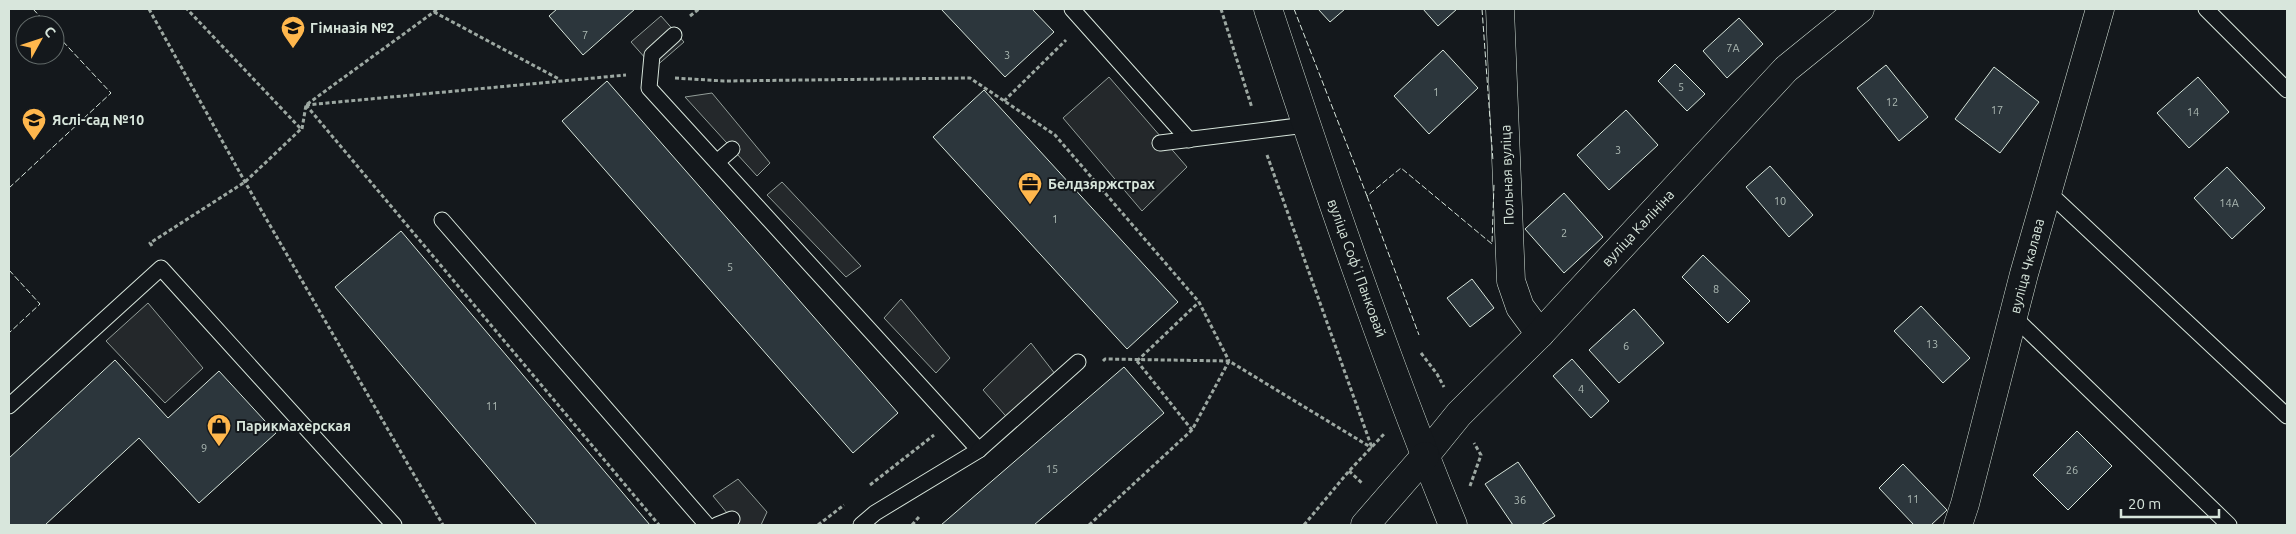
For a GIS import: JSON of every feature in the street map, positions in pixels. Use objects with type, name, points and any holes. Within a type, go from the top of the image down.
[{"type":"street","name":"вуліца Софʼі Панковай","points":[[1268,9],[1306,125],[1425,456],[1453,525]]},
{"type":"street","name":"Польная вуліца","points":[[1500,9],[1511,281],[1520,307],[1540,334]]},
{"type":"street","name":"вуліца Калініна","points":[[1366,525],[1459,414],[1540,334],[1786,69],[1860,9]]},
{"type":"street","name":"вуліца Чкалава","points":[[1958,525],[2013,316],[2100,9]]},
{"type":"lane","points":[[1072,9],[1189,140]]},
{"type":"lane","points":[[2206,9],[2287,90]]},
{"type":"lane","points":[[674,35],[652,55],[649,88],[979,450]]},
{"type":"lane","points":[[1160,143],[1306,125]]},
{"type":"lane","points":[[717,162],[732,149]]},
{"type":"lane","points":[[2048,192],[2287,416]]},
{"type":"lane","points":[[442,220],[708,525]]},
{"type":"lane","points":[[9,406],[161,268],[394,525]]},
{"type":"lane","points":[[2013,316],[2229,525]]},
{"type":"lane","points":[[861,525],[875,513],[979,450],[1078,362]]},
{"type":"lane","points":[[717,525],[732,519]]},
{"type":"path","points":[[149,9],[245,182],[443,525]]},
{"type":"path","points":[[187,9],[302,129]]},
{"type":"path","points":[[1221,9],[1258,131],[1372,448]]},
{"type":"path","points":[[161,268],[150,243],[245,182],[302,129],[306,105],[436,10],[560,80]]},
{"type":"path","points":[[1004,101],[1066,40]]},
{"type":"path","points":[[306,105],[621,74]]},
{"type":"path","points":[[724,81],[970,78],[1055,135],[1199,302],[1229,361]]},
{"type":"path","points":[[306,105],[658,525]]},
{"type":"path","points":[[1137,361],[1199,302]]},
{"type":"path","points":[[1105,359],[1229,361],[1372,448]]},
{"type":"path","points":[[1137,361],[1192,430]]},
{"type":"path","points":[[1088,525],[1192,430],[1229,361]]},
{"type":"path","points":[[864,489],[935,435]]},
{"type":"path","points":[[1304,525],[1349,471],[1372,448]]},
{"type":"path","points":[[1471,485],[1481,455]]},
{"type":"path","points":[[818,525],[849,501]]},
{"type":"path","points":[[912,525],[915,521]]},
{"type":"shaded area","points":[[661,16],[684,42],[654,68],[631,42]]},
{"type":"shaded area","points":[[1109,77],[1187,167],[1142,211],[1063,118]]},
{"type":"shaded area","points":[[712,93],[770,163],[757,176],[685,97]]},
{"type":"shaded area","points":[[782,182],[861,266],[846,277],[767,195]]},
{"type":"shaded area","points":[[901,299],[950,358],[936,373],[884,318]]},
{"type":"shaded area","points":[[148,303],[203,368],[165,403],[106,341]]},
{"type":"shaded area","points":[[1031,343],[1059,379],[1011,422],[983,390]]},
{"type":"shaded area","points":[[738,479],[767,512],[761,525],[737,525],[713,496]]},
{"type":"building","points":[[557,9],[635,9],[583,55],[549,16]]},
{"type":"building","points":[[941,9],[1032,9],[1054,32],[1005,77]]},
{"type":"building","points":[[1318,9],[1345,9],[1330,22]]},
{"type":"building","points":[[1423,9],[1457,9],[1438,26]]},
{"type":"building","points":[[1739,18],[1763,44],[1727,78],[1703,51]]},
{"type":"building","points":[[1443,50],[1478,88],[1429,134],[1394,96]]},
{"type":"building","points":[[1675,64],[1705,94],[1687,111],[1658,81]]},
{"type":"building","points":[[1886,65],[1928,117],[1899,141],[1857,88]]},
{"type":"building","points":[[1994,67],[2039,102],[2000,153],[1955,119]]},
{"type":"building","points":[[2198,77],[2229,112],[2189,148],[2157,113]]},
{"type":"building","points":[[607,81],[898,413],[853,453],[562,121]]},
{"type":"building","points":[[984,90],[1178,302],[1127,349],[933,137]]},
{"type":"building","points":[[1626,110],[1658,145],[1609,190],[1577,155]]},
{"type":"building","points":[[1770,166],[1813,215],[1789,237],[1746,187]]},
{"type":"building","points":[[2227,167],[2265,208],[2232,239],[2194,198]]},
{"type":"building","points":[[1564,193],[1603,237],[1564,273],[1525,229]]},
{"type":"building","points":[[401,231],[650,525],[537,525],[335,287]]},
{"type":"building","points":[[1703,255],[1750,301],[1728,323],[1682,277]]},
{"type":"building","points":[[1472,279],[1494,308],[1470,327],[1447,298]]},
{"type":"building","points":[[1921,306],[1970,358],[1943,383],[1894,331]]},
{"type":"building","points":[[1634,309],[1664,343],[1619,383],[1589,350]]},
{"type":"building","points":[[1572,359],[1609,401],[1591,418],[1553,376]]},
{"type":"building","points":[[115,360],[168,418],[219,371],[276,433],[199,503],[139,438],[45,525],[9,525],[9,458]]},
{"type":"building","points":[[1124,367],[1164,413],[1034,525],[941,525]]},
{"type":"building","points":[[2077,431],[2112,466],[2068,510],[2033,475]]},
{"type":"building","points":[[1518,462],[1555,516],[1541,525],[1513,525],[1485,484]]},
{"type":"building","points":[[1903,464],[1947,510],[1931,525],[1914,525],[1879,488]]},
{"type":"fence","points":[[33,9],[39,15]]},
{"type":"fence","points":[[1294,9],[1367,196],[1401,168],[1492,244],[1494,184]]},
{"type":"fence","points":[[1482,9],[1493,161]]},
{"type":"fence","points":[[9,188],[111,93],[65,44]]},
{"type":"fence","points":[[1367,196],[1419,335]]},
{"type":"fence","points":[[9,270],[40,304],[9,333]]},
{"type":"place","name":"Гімназія №2","points":[[293,49]]},
{"type":"place","name":"Яслі-сад №10","points":[[34,141]]},
{"type":"place","name":"Белдзяржстрах","points":[[1030,205]]},
{"type":"place","name":"Парикмахерская","points":[[219,447]]}]
